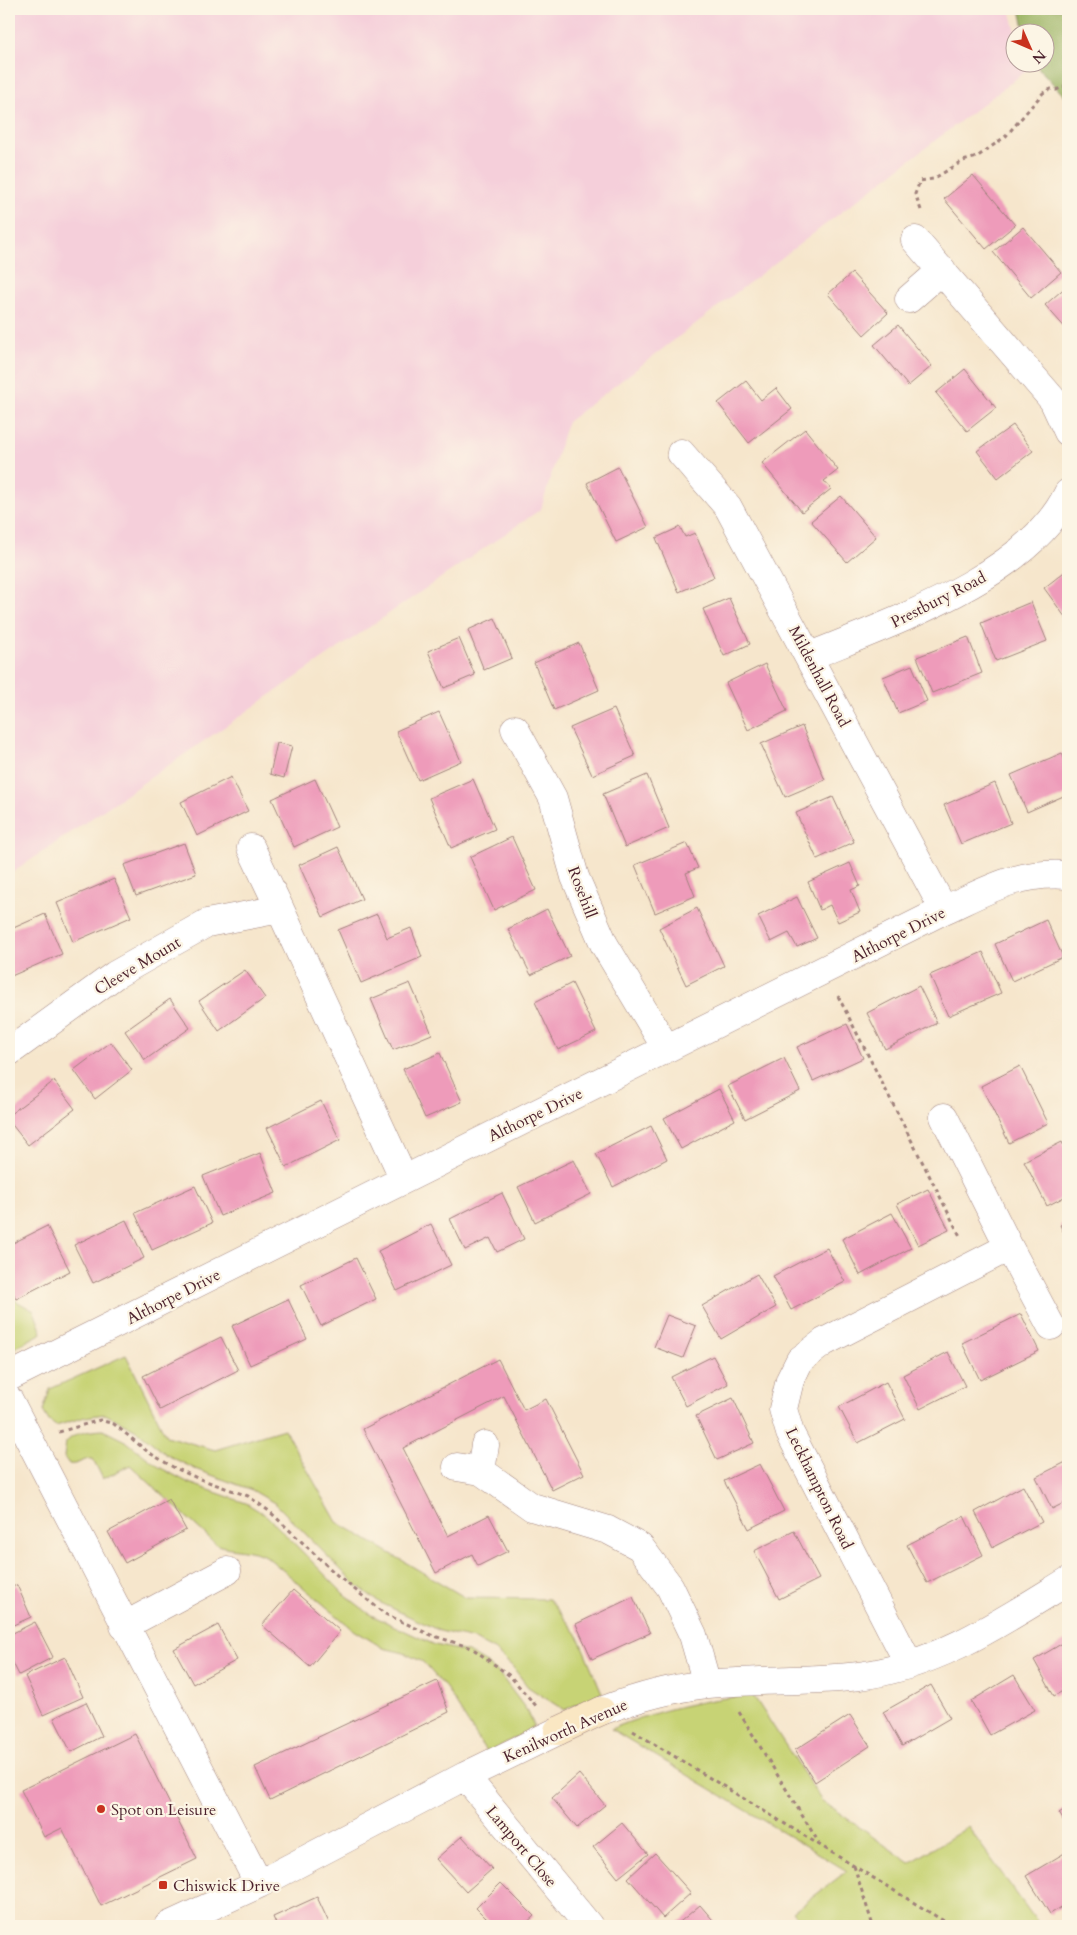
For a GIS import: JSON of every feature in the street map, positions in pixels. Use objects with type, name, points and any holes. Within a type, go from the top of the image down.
[{"type":"street","points":[[915,240],[1053,400],[1068,432]]},
{"type":"street","points":[[909,299],[942,270]]},
{"type":"street","name":"Mildenhall Road","points":[[681,452],[728,507],[810,656],[944,910]]},
{"type":"street","name":"Prestbury Road","points":[[810,656],[901,619],[984,578],[1038,535],[1068,493]]},
{"type":"street","name":"Rosehill","points":[[515,729],[553,798],[576,877],[604,944],[666,1048]]},
{"type":"street","points":[[251,848],[404,1179]]},
{"type":"street","name":"Althorpe Drive","points":[[9,1377],[944,910],[1014,879],[1044,874],[1068,876]]},
{"type":"street","name":"Cleeve Mount","points":[[9,1052],[114,975],[207,924],[280,909]]},
{"type":"street","points":[[944,1118],[1051,1326]]},
{"type":"street","name":"Leckhampton Road","points":[[909,1664],[790,1433],[783,1408],[790,1380],[800,1360],[824,1342],[1009,1247]]},
{"type":"street","points":[[9,1400],[124,1626],[259,1884]]},
{"type":"street","points":[[474,1461],[532,1507],[608,1530],[640,1547],[670,1586],[714,1684]]},
{"type":"street","points":[[124,1626],[227,1571]]},
{"type":"street","name":"Kenilworth Avenue","points":[[180,1924],[465,1776],[601,1711],[666,1691],[714,1684],[860,1676],[909,1664],[943,1652],[978,1636],[1068,1581]]},
{"type":"street","name":"Lamport Close","points":[[465,1776],[579,1923]]},
{"type":"path","points":[[915,240],[927,225],[915,194],[920,181],[933,179],[963,161],[977,157],[1006,136],[1043,93],[1068,85]]},
{"type":"path","points":[[825,971],[975,1265]]},
{"type":"path","points":[[57,1432],[100,1420],[114,1424],[148,1452],[173,1467],[197,1478],[248,1496],[269,1510],[338,1576],[385,1614],[431,1636],[472,1648],[510,1676],[558,1731]]},
{"type":"path","points":[[714,1684],[820,1845]]},
{"type":"path","points":[[601,1711],[952,1926]]},
{"type":"path","points":[[854,1865],[873,1926]]},
{"type":"shaded area","points":[[9,9],[1010,9],[1013,22],[1004,22],[1004,72],[1025,72],[567,422],[541,509],[9,875]]},
{"type":"green space","points":[[1020,9],[1068,9],[1068,100],[1042,72],[1054,72],[1054,22],[1023,22]]},
{"type":"green space","points":[[9,1297],[34,1311],[42,1333],[9,1351]]},
{"type":"green space","points":[[126,1355],[166,1436],[215,1450],[284,1429],[337,1522],[466,1598],[549,1599],[577,1634],[602,1693],[564,1710],[528,1687],[512,1666],[494,1650],[473,1639],[440,1631],[379,1602],[355,1584],[276,1504],[252,1490],[195,1469],[167,1455],[135,1429],[105,1414],[85,1417],[56,1426],[49,1421],[43,1411],[50,1389]]},
{"type":"green space","points":[[103,1430],[127,1442],[159,1467],[189,1483],[246,1503],[267,1516],[345,1595],[371,1615],[435,1645],[468,1652],[485,1662],[501,1676],[525,1708],[534,1725],[531,1729],[487,1753],[446,1688],[423,1662],[404,1653],[383,1648],[354,1630],[266,1556],[217,1545],[130,1465],[103,1479],[93,1459],[69,1464],[64,1457],[66,1442],[78,1434]]},
{"type":"green space","points":[[753,1695],[821,1800],[910,1863],[968,1827],[1040,1926],[803,1926],[793,1912],[847,1871],[611,1729],[681,1706]]},
{"type":"building","points":[[973,175],[1015,225],[986,249],[944,199]]},
{"type":"building","points":[[1023,227],[1061,272],[1031,298],[993,252]]},
{"type":"building","points":[[852,273],[888,313],[864,335],[828,294]]},
{"type":"building","points":[[1068,285],[1068,331],[1045,305]]},
{"type":"building","points":[[898,325],[932,366],[908,386],[874,345]]},
{"type":"building","points":[[965,369],[996,408],[967,431],[936,393]]},
{"type":"building","points":[[746,381],[761,400],[776,388],[792,409],[749,443],[718,403]]},
{"type":"building","points":[[1013,425],[1033,451],[998,478],[977,451]]},
{"type":"building","points":[[805,429],[838,470],[824,481],[831,489],[802,512],[762,463]]},
{"type":"building","points":[[618,467],[648,527],[616,542],[587,483]]},
{"type":"building","points":[[841,496],[876,537],[847,562],[811,521]]},
{"type":"building","points":[[680,527],[685,537],[695,533],[714,577],[679,592],[656,538]]},
{"type":"building","points":[[1068,569],[1068,621],[1044,588]]},
{"type":"building","points":[[729,598],[750,644],[724,656],[703,609]]},
{"type":"building","points":[[1031,602],[1047,641],[996,661],[981,623]]},
{"type":"building","points":[[495,618],[512,658],[484,670],[468,630]]},
{"type":"building","points":[[968,637],[982,673],[932,693],[917,657]]},
{"type":"building","points":[[459,638],[475,675],[444,688],[428,651]]},
{"type":"building","points":[[579,643],[599,690],[554,710],[534,663]]},
{"type":"building","points":[[765,664],[787,711],[748,730],[726,683]]},
{"type":"building","points":[[912,665],[927,701],[898,713],[883,677]]},
{"type":"building","points":[[614,709],[635,756],[592,775],[570,728]]},
{"type":"building","points":[[439,712],[461,761],[418,780],[396,731]]},
{"type":"building","points":[[802,726],[825,780],[785,797],[761,744]]},
{"type":"building","points":[[277,743],[292,746],[284,778],[270,774]]},
{"type":"building","points":[[1062,753],[1068,768],[1068,794],[1027,812],[1011,775]]},
{"type":"building","points":[[647,775],[669,828],[625,847],[603,794]]},
{"type":"building","points":[[231,777],[248,811],[197,836],[181,802]]},
{"type":"building","points":[[315,779],[337,827],[294,847],[272,799]]},
{"type":"building","points":[[473,779],[495,829],[451,848],[429,798]]},
{"type":"building","points":[[995,783],[1011,823],[961,844],[944,805]]},
{"type":"building","points":[[833,797],[854,842],[817,859],[796,813]]},
{"type":"building","points":[[512,837],[536,890],[494,910],[470,857]]},
{"type":"building","points":[[184,843],[196,874],[136,896],[124,865]]},
{"type":"building","points":[[687,843],[698,868],[686,873],[695,896],[655,913],[635,865]]},
{"type":"building","points":[[338,847],[362,899],[323,917],[299,865]]},
{"type":"building","points":[[850,863],[860,886],[851,890],[860,912],[838,922],[830,905],[820,910],[808,882]]},
{"type":"building","points":[[114,879],[131,917],[73,942],[57,903]]},
{"type":"building","points":[[797,897],[817,938],[797,947],[789,933],[771,942],[758,916]]},
{"type":"building","points":[[697,908],[724,966],[686,985],[659,928]]},
{"type":"building","points":[[547,909],[570,956],[531,975],[508,929]]},
{"type":"building","points":[[45,914],[62,954],[9,977],[9,930]]},
{"type":"building","points":[[377,914],[387,938],[411,928],[422,957],[361,983],[338,930]]},
{"type":"building","points":[[1046,920],[1063,957],[1012,981],[995,944]]},
{"type":"building","points":[[983,952],[1001,993],[948,1016],[930,975]]},
{"type":"building","points":[[245,970],[265,998],[219,1031],[199,1001]]},
{"type":"building","points":[[410,983],[432,1034],[393,1050],[371,999]]},
{"type":"building","points":[[572,983],[596,1032],[558,1050],[535,1002]]},
{"type":"building","points":[[919,986],[937,1023],[885,1049],[867,1013]]},
{"type":"building","points":[[170,999],[190,1028],[145,1060],[125,1031]]},
{"type":"building","points":[[847,1024],[863,1058],[813,1081],[797,1047]]},
{"type":"building","points":[[111,1042],[132,1070],[95,1099],[74,1070]]},
{"type":"building","points":[[440,1053],[462,1102],[425,1118],[403,1069]]},
{"type":"building","points":[[784,1058],[800,1091],[745,1119],[728,1086]]},
{"type":"building","points":[[1020,1066],[1048,1123],[1009,1143],[981,1086]]},
{"type":"building","points":[[54,1081],[75,1109],[28,1145],[9,1121],[9,1115]]},
{"type":"building","points":[[719,1089],[735,1120],[681,1149],[664,1118]]},
{"type":"building","points":[[321,1101],[340,1140],[286,1167],[267,1128]]},
{"type":"building","points":[[651,1126],[667,1159],[613,1187],[596,1154]]},
{"type":"building","points":[[1062,1142],[1068,1155],[1068,1195],[1047,1206],[1024,1161]]},
{"type":"building","points":[[260,1153],[276,1193],[220,1216],[203,1176]]},
{"type":"building","points":[[574,1160],[591,1194],[535,1222],[518,1187]]},
{"type":"building","points":[[195,1186],[212,1223],[152,1250],[135,1213]]},
{"type":"building","points":[[928,1189],[949,1230],[918,1245],[897,1204]]},
{"type":"building","points":[[502,1193],[524,1239],[497,1252],[490,1238],[465,1250],[450,1219]]},
{"type":"building","points":[[892,1213],[911,1248],[860,1275],[842,1239]]},
{"type":"building","points":[[126,1220],[144,1258],[93,1283],[74,1245]]},
{"type":"building","points":[[1068,1222],[1068,1241],[1060,1225]]},
{"type":"building","points":[[431,1224],[451,1265],[397,1291],[378,1251]]},
{"type":"building","points":[[47,1226],[70,1271],[16,1299],[9,1284],[9,1245]]},
{"type":"building","points":[[827,1248],[845,1282],[791,1310],[773,1276]]},
{"type":"building","points":[[356,1258],[376,1299],[321,1326],[301,1285]]},
{"type":"building","points":[[757,1274],[776,1307],[721,1339],[702,1306]]},
{"type":"building","points":[[288,1299],[307,1339],[250,1365],[232,1326]]},
{"type":"building","points":[[1021,1314],[1039,1351],[980,1380],[962,1343]]},
{"type":"building","points":[[667,1315],[696,1326],[683,1358],[654,1347]]},
{"type":"building","points":[[221,1337],[238,1370],[160,1410],[143,1376]]},
{"type":"building","points":[[948,1352],[965,1386],[920,1409],[903,1375]]},
{"type":"building","points":[[713,1356],[728,1384],[686,1406],[671,1377]]},
{"type":"building","points":[[498,1359],[524,1410],[546,1399],[584,1474],[552,1490],[504,1396],[403,1448],[448,1536],[489,1515],[508,1551],[478,1566],[472,1554],[436,1573],[363,1429]]},
{"type":"building","points":[[886,1382],[905,1419],[858,1443],[839,1407]]},
{"type":"building","points":[[733,1398],[754,1443],[717,1460],[696,1416]]},
{"type":"building","points":[[1068,1461],[1068,1501],[1052,1509],[1036,1477]]},
{"type":"building","points":[[760,1464],[784,1511],[749,1529],[724,1481]]},
{"type":"building","points":[[1023,1486],[1042,1522],[993,1547],[975,1512]]},
{"type":"building","points":[[169,1499],[186,1530],[125,1563],[108,1532]]},
{"type":"building","points":[[964,1516],[983,1555],[927,1583],[907,1545]]},
{"type":"building","points":[[794,1531],[819,1579],[779,1599],[754,1551]]},
{"type":"building","points":[[17,1585],[31,1617],[9,1627],[9,1588]]},
{"type":"building","points":[[293,1590],[340,1631],[310,1667],[262,1625]]},
{"type":"building","points":[[633,1597],[650,1633],[592,1659],[576,1624]]},
{"type":"building","points":[[35,1622],[53,1657],[19,1675],[9,1655],[9,1635]]},
{"type":"building","points":[[218,1625],[237,1660],[193,1684],[174,1649]]},
{"type":"building","points":[[1068,1640],[1068,1688],[1054,1696],[1034,1660]]},
{"type":"building","points":[[65,1657],[83,1697],[43,1715],[25,1676]]},
{"type":"building","points":[[1014,1675],[1035,1710],[990,1735],[971,1701]]},
{"type":"building","points":[[437,1681],[449,1712],[270,1800],[255,1767]]},
{"type":"building","points":[[931,1685],[950,1718],[902,1746],[883,1712]]},
{"type":"building","points":[[86,1702],[102,1736],[71,1752],[54,1718]]},
{"type":"building","points":[[850,1715],[870,1746],[815,1782],[795,1750]]},
{"type":"building","name":"Spot on Leisure","points":[[135,1734],[197,1859],[101,1906],[62,1828],[44,1837],[21,1790]]},
{"type":"building","points":[[579,1774],[605,1805],[577,1828],[552,1798]]},
{"type":"building","points":[[1068,1807],[1068,1828],[1059,1813]]},
{"type":"building","points":[[622,1823],[648,1854],[618,1878],[593,1847]]},
{"type":"building","points":[[462,1836],[492,1869],[466,1892],[436,1859]]},
{"type":"building","points":[[1068,1851],[1068,1903],[1050,1914],[1026,1876]]},
{"type":"building","points":[[655,1853],[691,1893],[663,1918],[628,1878]]},
{"type":"building","points":[[501,1883],[534,1916],[523,1926],[494,1926],[476,1908]]},
{"type":"building","points":[[317,1897],[330,1925],[277,1926],[273,1917]]},
{"type":"building","points":[[700,1905],[718,1926],[675,1926]]},
{"type":"place","name":"Spot on Leisure","points":[[101,1809]]},
{"type":"place","name":"Chiswick Drive","points":[[163,1885]]}]
